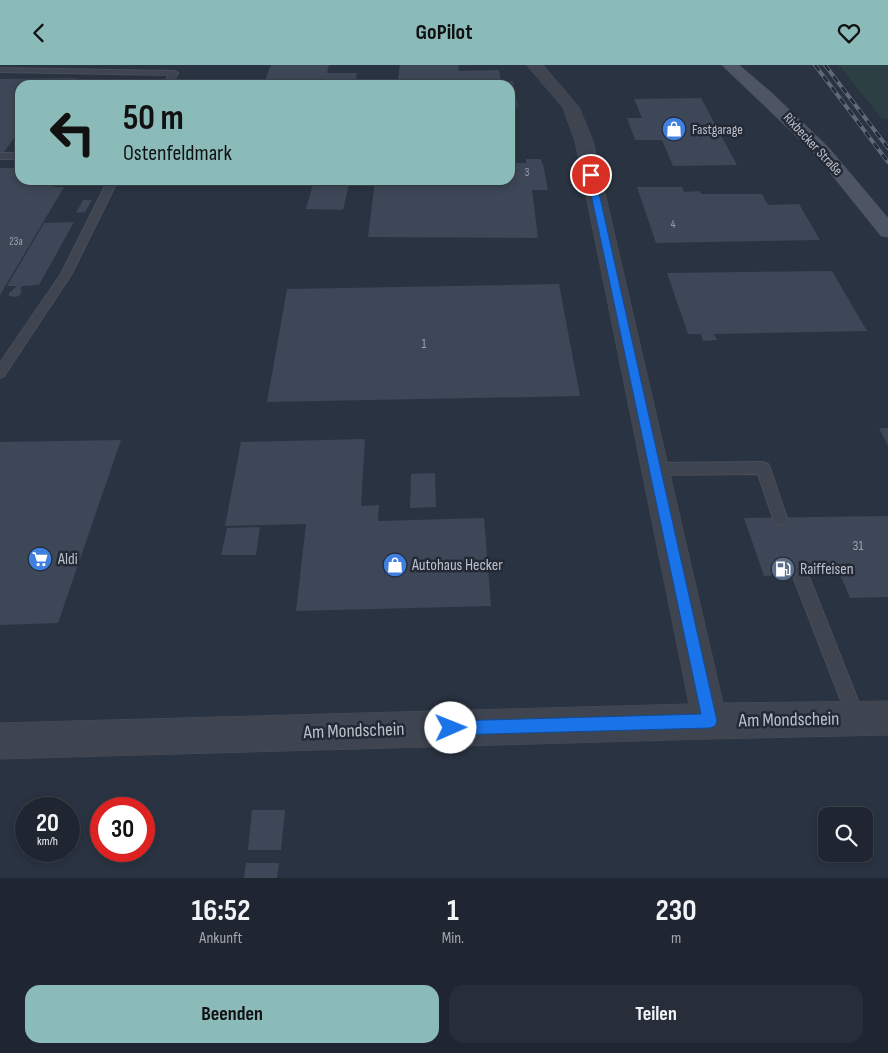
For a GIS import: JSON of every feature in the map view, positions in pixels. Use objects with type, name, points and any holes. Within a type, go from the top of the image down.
[{"type":"main road","name":"Rixbecker Straße","points":[[730,65],[766,96],[822,151],[888,231]]},
{"type":"street","points":[[534,65],[571,107],[584,141],[710,721]]},
{"type":"street","name":"Am Mondschein","points":[[0,741],[872,718]]},
{"type":"lane","points":[[170,80],[179,65]]},
{"type":"lane","points":[[0,71],[174,73]]},
{"type":"lane","points":[[0,156],[15,156]]},
{"type":"lane","points":[[0,373],[66,275],[110,185]]},
{"type":"lane","points":[[654,469],[762,468],[780,518]]},
{"type":"lane","points":[[800,574],[872,718]]},
{"type":"shaded area","points":[[839,65],[888,65],[888,119],[882,119]]},
{"type":"building","points":[[271,65],[329,65],[327,73],[357,73],[356,80],[265,80]]},
{"type":"building","points":[[400,65],[459,65],[458,71],[499,70],[501,80],[398,80]]},
{"type":"building","points":[[77,78],[76,80],[15,80],[15,137],[4,152],[0,152],[0,79]]},
{"type":"building","points":[[515,91],[518,107],[515,107]]},
{"type":"building","name":"Fastgarage","points":[[701,98],[737,165],[673,166],[662,140],[635,140],[627,118],[642,118],[634,99]]},
{"type":"building","points":[[526,159],[541,159],[548,190],[532,190],[538,238],[368,237],[374,185],[515,185],[515,163],[526,163]]},
{"type":"building","points":[[0,168],[15,168],[15,185],[54,185],[53,187],[64,187],[0,295]]},
{"type":"building","points":[[313,185],[349,185],[343,210],[306,209]]},
{"type":"building","points":[[637,187],[682,187],[684,192],[700,191],[701,194],[762,194],[768,205],[799,204],[820,240],[656,243]]},
{"type":"building","points":[[83,200],[92,200],[85,212],[76,213]]},
{"type":"building","points":[[74,222],[39,285],[22,286],[20,295],[16,297],[9,296],[9,293],[17,286],[7,286],[44,223]]},
{"type":"building","points":[[832,271],[867,331],[714,334],[717,340],[703,341],[701,334],[688,334],[667,273]]},
{"type":"building","points":[[559,284],[580,396],[267,402],[287,289]]},
{"type":"building","points":[[879,428],[888,428],[888,446]]},
{"type":"building","points":[[365,439],[361,506],[379,505],[378,521],[484,518],[491,606],[296,611],[306,524],[225,526],[241,442]]},
{"type":"building","name":"Aldi","points":[[121,440],[58,623],[0,625],[0,442]]},
{"type":"building","points":[[435,473],[436,507],[410,508],[411,474]]},
{"type":"building","points":[[888,516],[888,597],[850,598],[839,572],[764,576],[744,518]]},
{"type":"building","points":[[260,527],[256,555],[221,555],[227,528]]},
{"type":"building","points":[[252,810],[285,810],[281,850],[248,850]]},
{"type":"building","points":[[246,863],[279,863],[277,878],[244,878]]},
{"type":"railway","points":[[815,65],[888,162]]},
{"type":"railway","points":[[825,65],[888,148]]},
{"type":"place","name":"Fastgarage","points":[[674,129]]},
{"type":"place","name":"Aldi","points":[[40,559]]},
{"type":"place","name":"Autohaus Hecker","points":[[395,565]]},
{"type":"place","name":"Raiffeisen","points":[[783,569]]},
{"type":"route","points":[[451,728],[710,721],[612,279],[591,175]]}]
